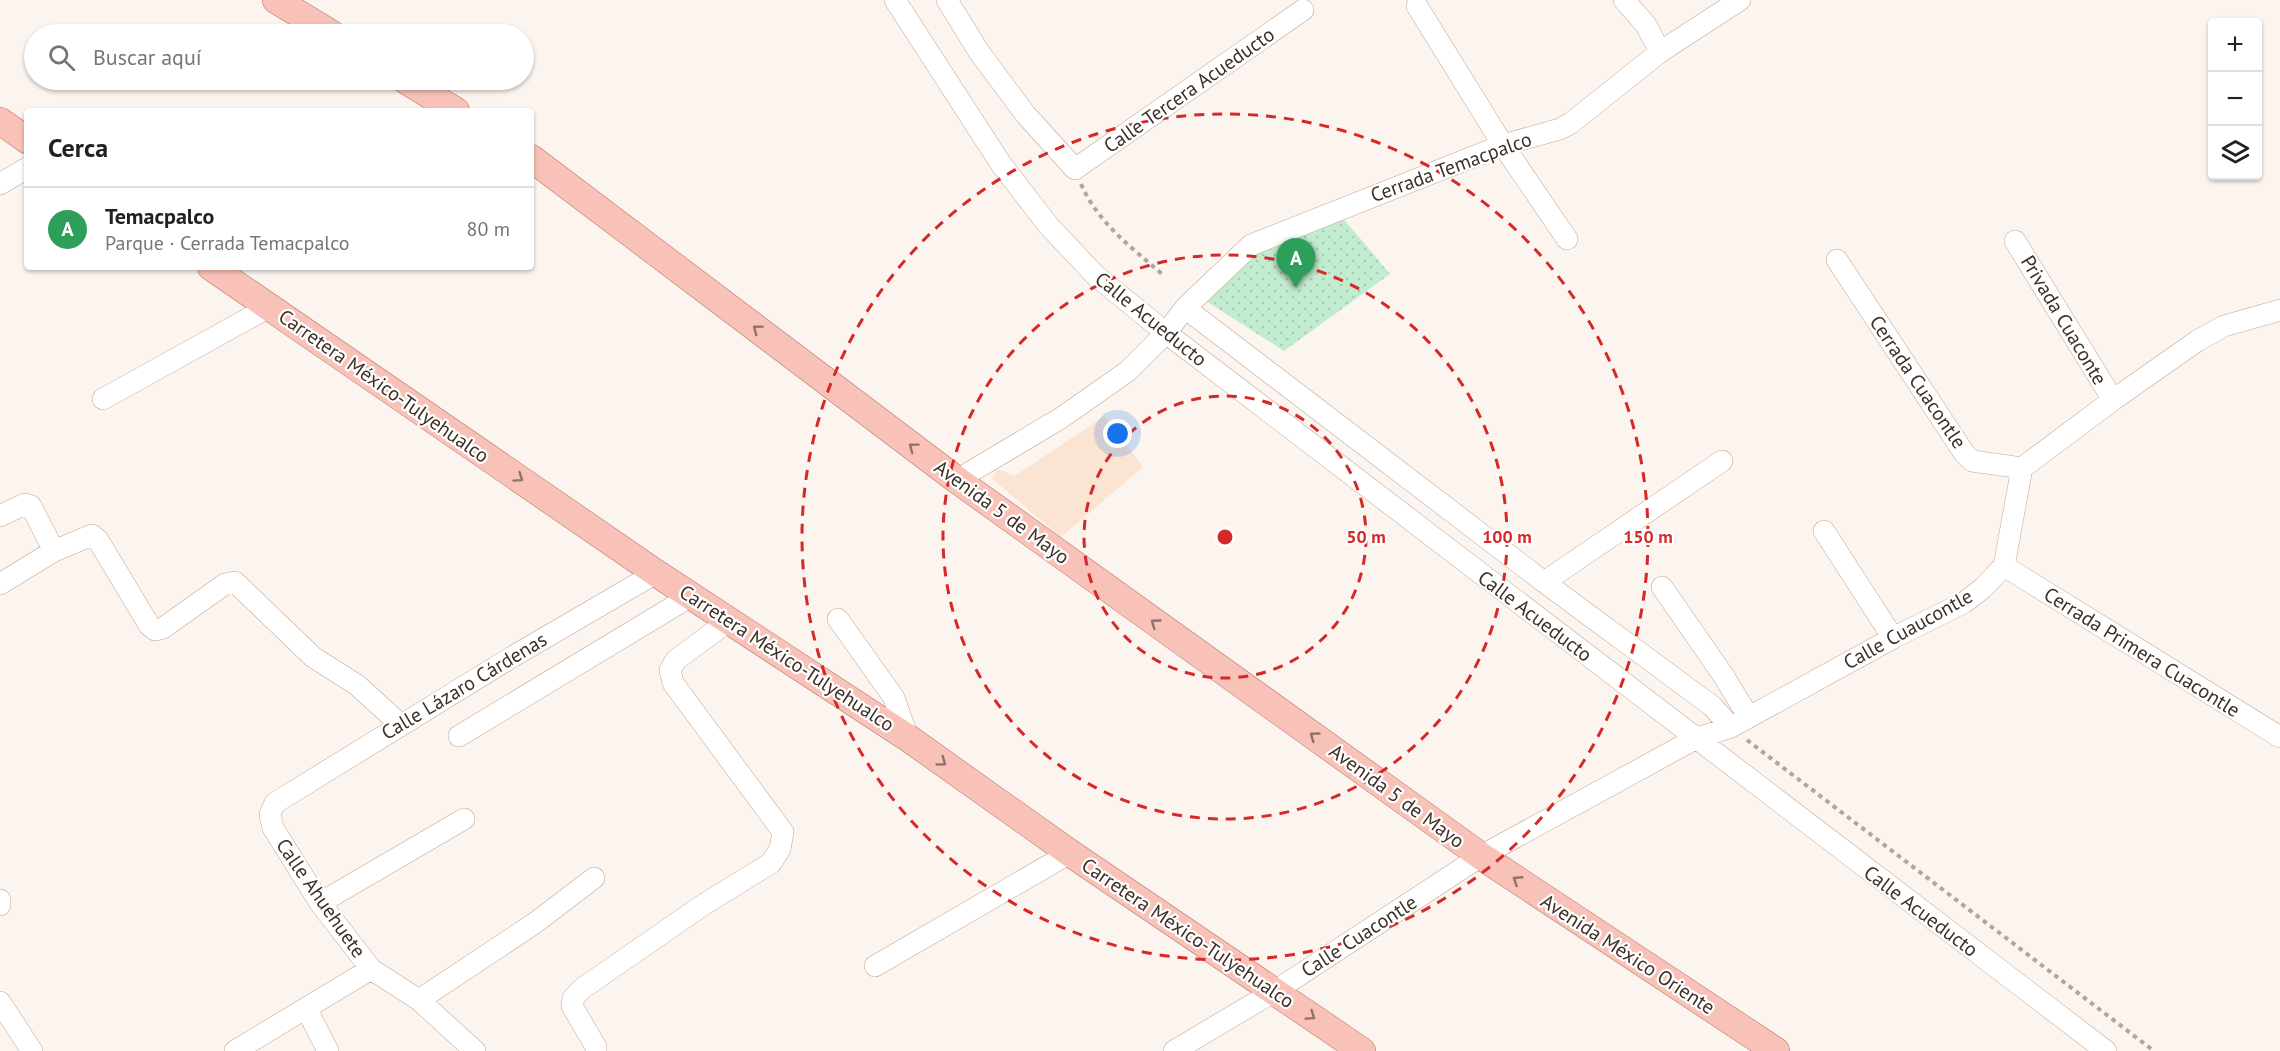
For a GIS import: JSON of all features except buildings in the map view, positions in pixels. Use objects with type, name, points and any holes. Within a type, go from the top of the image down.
[{"type":"main road","points":[[276,0],[316,24]]},
{"type":"main road","points":[[421,90],[451,108]]},
{"type":"main road","points":[[0,121],[24,138]]},
{"type":"main road","name":"Avenida 5 de Mayo","points":[[534,160],[957,480],[1481,856]]},
{"type":"main road","name":"Carretera México-Tulyehualco","points":[[215,270],[656,573],[908,738],[1070,853],[1362,1051]]},
{"type":"main road","name":"Avenida México Oriente","points":[[1481,856],[1776,1051]]},
{"type":"street","name":"Calle Acueducto","points":[[895,0],[1000,164],[1048,225],[1096,276],[1166,333],[1695,739],[2106,1051]]},
{"type":"street","points":[[947,0],[979,52],[1012,97],[1075,169]]},
{"type":"street","points":[[1624,0],[1646,25],[1660,52]]},
{"type":"street","name":"Cerrada Temacpalco","points":[[957,480],[1061,418],[1128,370],[1166,333],[1185,308],[1251,245],[1503,145],[1560,129],[1571,123],[1660,52],[1740,0]]},
{"type":"street","points":[[1417,6],[1503,145],[1567,239]]},
{"type":"street","name":"Calle Tercera Acueducto","points":[[1075,169],[1303,10]]},
{"type":"street","points":[[0,184],[24,170]]},
{"type":"street","name":"Privada Cuaconte","points":[[2015,241],[2113,400]]},
{"type":"street","name":"Cerrada Cuacontle","points":[[1837,260],[1964,453],[1972,461],[2022,468]]},
{"type":"street","points":[[103,399],[268,307]]},
{"type":"street","name":"Calle Acueducto","points":[[1185,308],[1544,582],[1712,706],[1739,721]]},
{"type":"street","points":[[2004,566],[2022,468],[2197,341],[2224,326],[2280,310]]},
{"type":"street","points":[[1544,582],[1722,461]]},
{"type":"street","points":[[0,516],[25,504],[31,506],[54,551]]},
{"type":"street","points":[[1824,531],[1893,638]]},
{"type":"street","points":[[0,584],[54,551],[92,536],[98,540],[149,625],[155,630],[163,628],[225,584],[235,582],[313,657],[357,685],[400,725]]},
{"type":"street","name":"Calle Cuaucontle","points":[[1481,856],[1695,739],[1739,721],[1965,602],[1983,588],[2004,566]]},
{"type":"street","name":"Cerrada Primera Cuacontle","points":[[2004,566],[2280,737]]},
{"type":"street","name":"Calle Lázaro Cárdenas","points":[[275,803],[400,725],[656,573]]},
{"type":"street","points":[[1662,587],[1723,675],[1739,721]]},
{"type":"street","points":[[459,736],[692,596]]},
{"type":"street","points":[[838,619],[894,698],[908,738]]},
{"type":"street","points":[[596,1050],[572,1006],[573,998],[583,988],[703,905],[771,863],[780,849],[783,832],[673,683],[670,670],[676,660],[730,620]]},
{"type":"street","name":"Calle Ahuehuete","points":[[275,803],[270,814],[273,828],[320,903],[371,969],[419,1000],[475,1051]]},
{"type":"street","points":[[320,903],[464,819]]},
{"type":"street","points":[[875,966],[1070,853]]},
{"type":"street","name":"Calle Cuacontle","points":[[1174,1051],[1275,991],[1481,856]]},
{"type":"street","points":[[419,1000],[535,923],[594,878]]},
{"type":"street","points":[[0,900],[0,905]]},
{"type":"street","points":[[235,1051],[371,969]]},
{"type":"street","points":[[0,1002],[32,1051]]},
{"type":"street","points":[[306,1008],[328,1051]]},
{"type":"path","points":[[1075,169],[1090,204],[1114,232],[1162,274]]},
{"type":"path","name":"Calle Acueducto","points":[[1739,721],[2154,1051]]},
{"type":"shaded area","points":[[1105,416],[1143,467],[1061,537],[991,478],[998,469],[1014,476]]},
{"type":"green space","points":[[1342,217],[1390,274],[1284,351],[1206,301],[1255,253]]},
{"type":"place","name":"Temacpalco","points":[[1296,288]]}]
